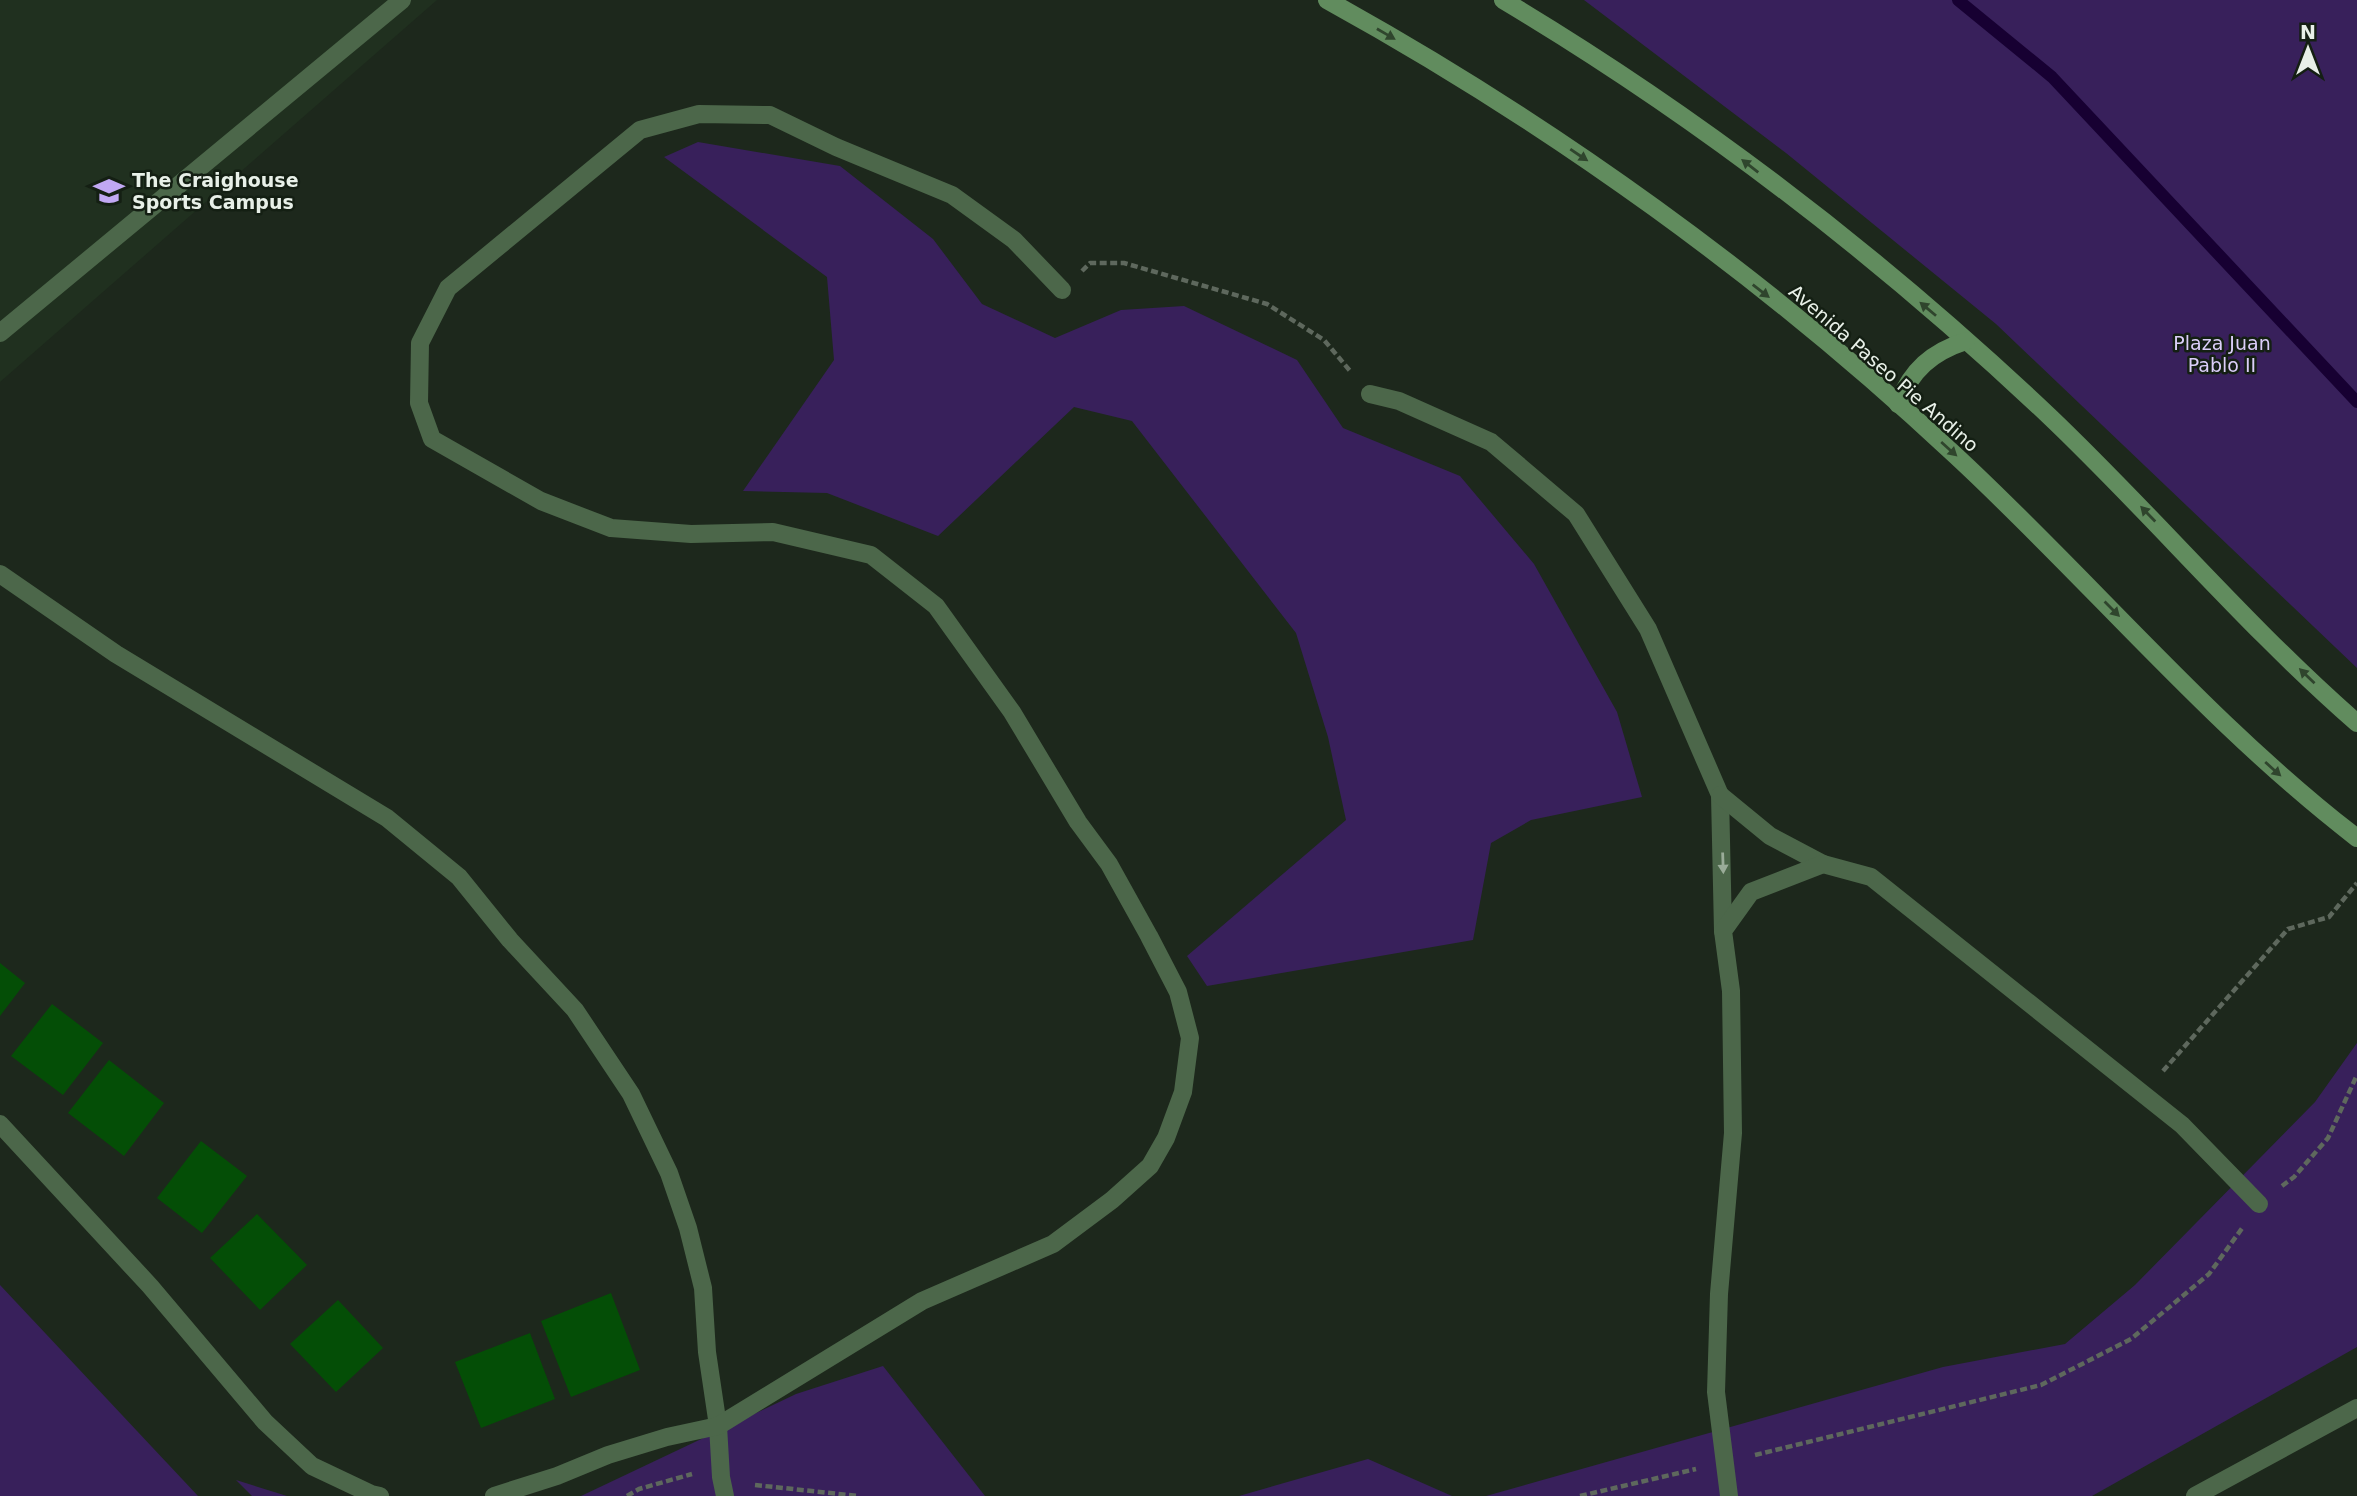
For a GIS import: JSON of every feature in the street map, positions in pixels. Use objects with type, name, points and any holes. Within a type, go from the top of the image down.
[{"type":"main road","name":"Avenida Paseo Pie Andino","points":[[1327,0],[1516,113],[1615,180],[1782,307],[1898,404],[2010,506],[2256,753],[2357,838]]},
{"type":"main road","points":[[1503,0],[1562,35],[1654,96],[1743,160],[1856,248],[1966,341],[2048,415],[2127,492],[2290,661],[2357,723]]},
{"type":"main road","points":[[1898,404],[1908,382],[1922,364],[1935,354],[1966,341]]},
{"type":"street","points":[[0,333],[402,0]]},
{"type":"street","points":[[494,1496],[557,1476],[620,1451],[718,1426],[922,1301],[1053,1244],[1112,1200],[1150,1166],[1166,1138],[1183,1092],[1190,1038],[1178,992],[1109,864],[1079,822],[1012,712],[936,606],[871,555],[773,532],[691,534],[611,528],[541,501],[432,439],[419,403],[420,343],[448,288],[640,130],[699,114],[770,115],[836,147],[952,195],[1014,240],[1062,290]]},
{"type":"street","points":[[1370,394],[1399,401],[1491,442],[1576,514],[1648,629],[1720,794],[1723,931],[1731,990],[1733,1133],[1719,1294],[1716,1392],[1729,1496]]},
{"type":"street","points":[[0,574],[138,669],[387,818],[459,877],[510,940],[575,1010],[631,1094],[668,1173],[688,1228],[703,1288],[707,1352],[725,1496]]},
{"type":"street","points":[[1720,794],[1770,836],[1823,864],[1871,877],[2182,1125],[2259,1204]]},
{"type":"street","points":[[1723,931],[1751,891],[1823,864]]},
{"type":"street","points":[[0,1124],[150,1286],[265,1422],[312,1466],[380,1496]]},
{"type":"street","points":[[2195,1496],[2357,1408]]},
{"type":"path","points":[[1062,290],[1090,263],[1124,263],[1267,304],[1324,340],[1370,394]]},
{"type":"path","points":[[2143,1094],[2288,929],[2329,917],[2357,883]]},
{"type":"path","points":[[1580,1496],[2041,1385],[2132,1339],[2209,1274],[2259,1204],[2294,1177],[2328,1138],[2357,1075]]},
{"type":"shaded area","name":"The Craighouse Sports Campus","points":[[0,0],[437,0],[0,382]]},
{"type":"green space","name":"Plaza Juan Pablo II","points":[[1584,0],[2357,0],[2357,668],[1996,324],[1786,153]]},
{"type":"green space","points":[[698,142],[840,166],[933,239],[982,304],[1055,338],[1121,310],[1184,306],[1297,360],[1343,428],[1460,476],[1534,564],[1617,712],[1642,797],[1531,820],[1491,843],[1473,940],[1207,986],[1187,956],[1346,820],[1328,737],[1296,633],[1132,421],[1074,407],[938,536],[827,493],[743,491],[834,360],[827,277],[664,157]]},
{"type":"green space","points":[[2357,1043],[2357,1347],[2092,1496],[1486,1496],[1943,1367],[2065,1344],[2135,1285],[2315,1102]]},
{"type":"green space","points":[[0,1285],[198,1496],[0,1496]]},
{"type":"green space","points":[[883,1366],[985,1496],[581,1496],[796,1394]]},
{"type":"green space","points":[[1368,1459],[1452,1496],[1239,1496]]},
{"type":"green space","points":[[236,1480],[287,1496],[252,1496]]},
{"type":"building","points":[[0,963],[25,983],[0,1016]]},
{"type":"building","points":[[52,1004],[103,1043],[63,1095],[11,1056]]},
{"type":"building","points":[[109,1060],[164,1103],[124,1156],[68,1113]]},
{"type":"building","points":[[201,1141],[247,1176],[202,1233],[157,1198]]},
{"type":"building","points":[[257,1214],[307,1265],[260,1310],[210,1258]]},
{"type":"building","points":[[611,1293],[640,1370],[571,1397],[541,1321]]},
{"type":"building","points":[[338,1300],[383,1348],[336,1392],[290,1344]]},
{"type":"building","points":[[530,1333],[555,1399],[481,1428],[455,1362]]},
{"type":"waterway","points":[[1958,0],[2052,77],[2357,402]]},
{"type":"place","name":"The Craighouse Sports Campus","points":[[109,191]]}]
